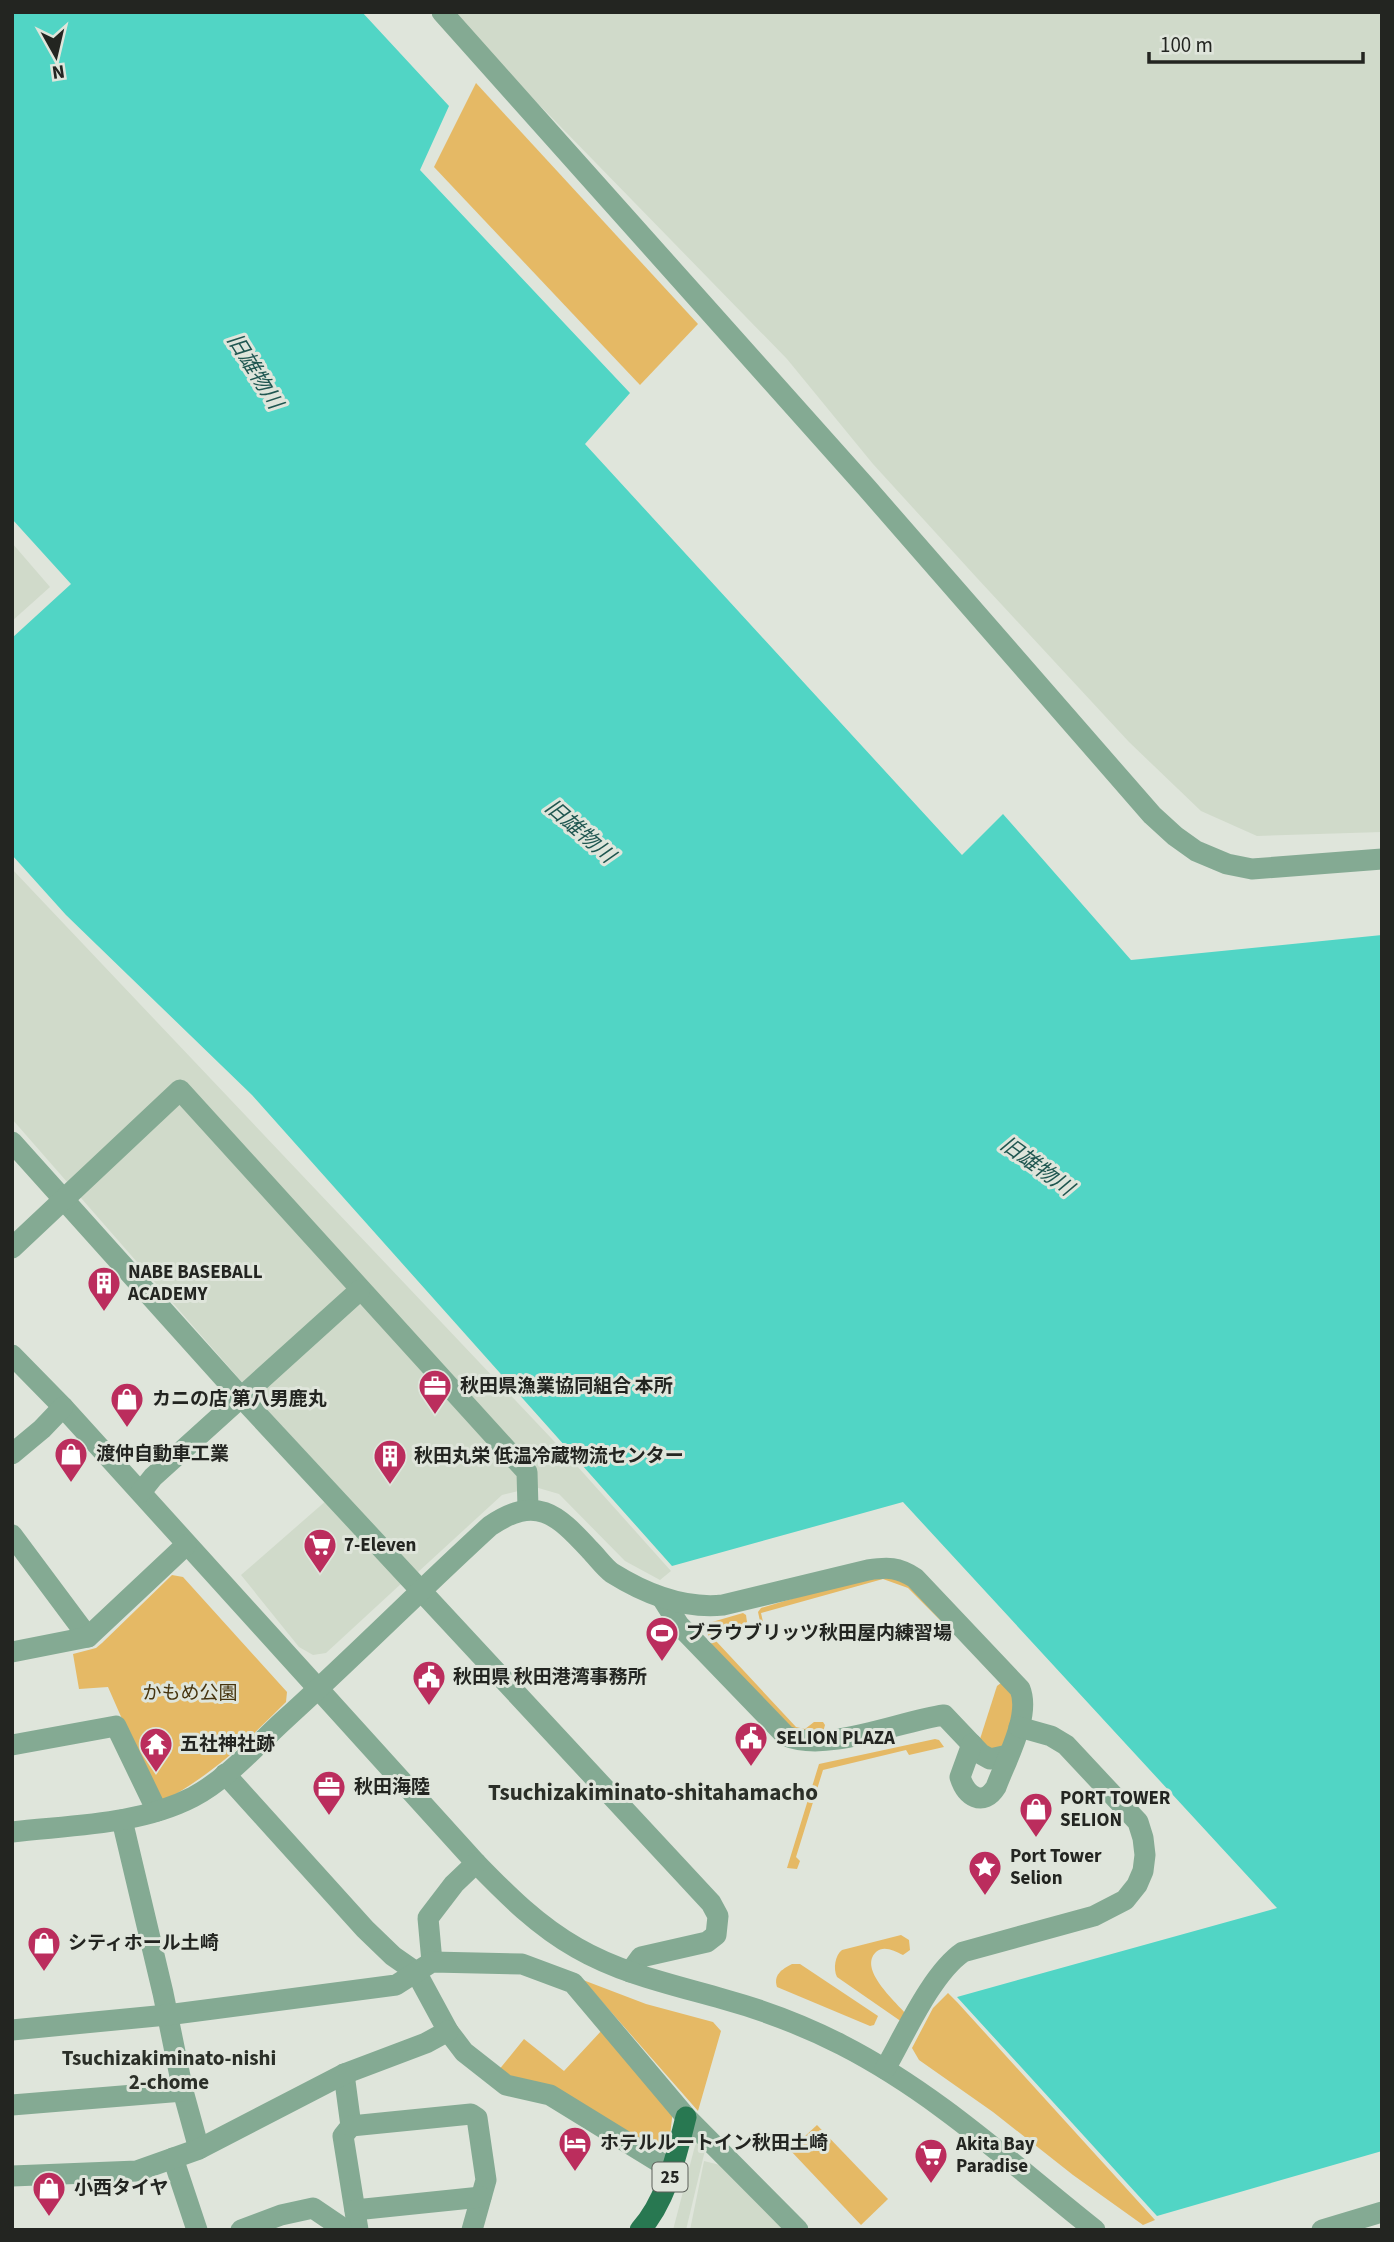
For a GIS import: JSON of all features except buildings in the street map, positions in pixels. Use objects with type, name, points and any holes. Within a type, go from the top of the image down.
[{"type":"main road","name":"25","points":[[640,2230],[649,2220],[672,2170],[686,2117]]},
{"type":"street","points":[[442,12],[866,487],[1152,815],[1175,836],[1196,850],[1227,864],[1252,869],[1382,859]]},
{"type":"street","points":[[12,1248],[180,1090],[527,1472],[528,1508]]},
{"type":"street","points":[[12,1142],[241,1397],[711,1903],[718,1916],[716,1936],[707,1942],[640,1957],[630,1972]]},
{"type":"street","points":[[141,1492],[153,1478],[360,1290]]},
{"type":"street","points":[[12,1355],[141,1492],[186,1545],[476,1863],[509,1897],[548,1930],[579,1950],[630,1972],[767,2013],[840,2044],[947,2109],[1095,2230]]},
{"type":"street","points":[[12,1454],[63,1407]]},
{"type":"street","points":[[12,1832],[121,1819],[157,1811],[194,1797],[225,1774],[318,1690],[490,1526],[504,1516],[528,1508],[555,1517],[610,1572],[662,1598],[711,1607],[868,1570],[889,1566],[902,1570],[915,1578],[1020,1689],[1024,1698],[1019,1727],[1008,1755],[991,1795],[983,1798],[972,1796],[963,1787],[960,1777],[972,1744]]},
{"type":"street","points":[[12,1535],[89,1637]]},
{"type":"street","points":[[12,1652],[89,1637],[186,1545]]},
{"type":"street","points":[[662,1598],[679,1625],[786,1736],[798,1741],[822,1742],[944,1715],[981,1754],[990,1759],[1008,1755]]},
{"type":"street","points":[[12,1745],[116,1726],[157,1811]]},
{"type":"street","points":[[885,2069],[929,1991],[951,1960],[963,1952],[1094,1916],[1113,1908],[1125,1900],[1137,1885],[1143,1871],[1145,1855],[1138,1822],[1066,1745],[1051,1736],[1019,1727]]},
{"type":"street","points":[[225,1774],[365,1929],[393,1956],[424,1967],[522,1964],[573,1983],[686,2117],[798,2230]]},
{"type":"street","points":[[121,1819],[183,2091],[199,2149]]},
{"type":"street","points":[[476,1863],[454,1884],[428,1918],[424,1967],[448,2031],[464,2052],[506,2085],[550,2095],[672,2170]]},
{"type":"street","points":[[12,2030],[167,2015],[396,1984],[424,1967]]},
{"type":"street","points":[[12,2176],[136,2171],[199,2149],[344,2074],[426,2043],[448,2031]]},
{"type":"street","points":[[344,2074],[351,2126]]},
{"type":"street","points":[[12,2105],[183,2091]]},
{"type":"street","points":[[472,2230],[486,2180],[477,2118],[471,2114],[351,2126],[343,2136],[356,2220],[481,2197]]},
{"type":"street","points":[[173,2158],[197,2230]]},
{"type":"street","points":[[241,2230],[281,2215],[313,2208],[341,2227],[341,2230]]},
{"type":"street","points":[[1322,2230],[1382,2212]]},
{"type":"shaded area","points":[[455,12],[1382,12],[1382,832],[1257,836],[1201,811],[1129,742],[977,578],[873,464],[787,359],[517,82]]},
{"type":"shaded area","points":[[12,543],[50,587],[12,621]]},
{"type":"shaded area","points":[[12,869],[569,1457],[671,1571],[660,1580],[625,1561],[559,1494],[535,1487],[502,1495],[417,1573],[241,1381],[12,1119]]},
{"type":"shaded area","points":[[327,1500],[403,1582],[326,1653],[313,1655],[299,1647],[241,1575]]},
{"type":"shaded area","points":[[696,2142],[706,2146],[686,2230],[673,2230]]},
{"type":"shaded area","points":[[704,2161],[724,2166],[787,2230],[690,2230]]},
{"type":"green space","points":[[476,83],[698,324],[640,385],[434,167]]},
{"type":"green space","name":"かもめ公園","points":[[172,1575],[183,1577],[287,1692],[286,1702],[227,1758],[159,1803],[108,1687],[79,1689],[73,1654],[96,1648]]},
{"type":"green space","points":[[899,1575],[951,1631],[946,1641],[941,1636],[948,1628],[908,1588],[883,1579],[761,1613],[763,1622],[760,1621],[758,1612],[761,1608],[868,1576]]},
{"type":"green space","points":[[743,1613],[747,1622],[740,1628],[732,1623],[716,1641],[796,1727],[805,1729],[814,1722],[823,1722],[823,1732],[797,1733],[712,1646],[707,1632],[712,1622]]},
{"type":"green space","points":[[1006,1684],[1016,1703],[1004,1745],[988,1750],[980,1739],[997,1686]]},
{"type":"green space","points":[[935,1739],[944,1747],[909,1755],[906,1750],[823,1770],[796,1857],[800,1861],[797,1869],[787,1868],[819,1764]]},
{"type":"green space","points":[[901,1935],[909,1940],[910,1950],[903,1955],[889,1949],[879,1950],[872,1959],[872,1967],[880,1984],[906,2014],[902,2022],[837,1977],[835,1966],[842,1950]]},
{"type":"green space","points":[[792,1964],[800,1964],[878,2016],[874,2025],[870,2026],[777,1987],[777,1976]]},
{"type":"green space","points":[[583,1980],[646,2004],[713,2022],[721,2031],[698,2111]]},
{"type":"green space","points":[[948,1993],[1155,2220],[1143,2225],[919,2060],[912,2048],[933,2008]]},
{"type":"green space","points":[[603,2029],[673,2110],[669,2144],[658,2150],[498,2071],[524,2039],[564,2071]]},
{"type":"green space","points":[[817,2125],[888,2199],[861,2225],[790,2150]]},
{"type":"water","name":"旧雄物川","points":[[12,12],[362,12],[449,106],[420,170],[630,393],[585,444],[962,855],[1003,814],[1131,960],[1382,935],[1382,2151],[1157,2216],[957,1997],[1277,1908],[903,1502],[672,1566],[252,1095],[66,915],[12,855],[12,638],[71,584],[12,519]]},
{"type":"place","name":"NABE BASEBALL ACADEMY","points":[[104,1313]]},
{"type":"place","name":"秋田県漁業協同組合 本所","points":[[435,1416]]},
{"type":"place","name":"カニの店 第八男鹿丸","points":[[127,1429]]},
{"type":"place","name":"渡仲自動車工業","points":[[71,1484]]},
{"type":"place","name":"秋田丸栄 低温冷蔵物流センター","points":[[390,1486]]},
{"type":"place","name":"7-Eleven","points":[[320,1575]]},
{"type":"place","name":"ブラウブリッツ秋田屋内練習場","points":[[662,1663]]},
{"type":"place","name":"秋田県 秋田港湾事務所","points":[[429,1707]]},
{"type":"place","name":"SELION PLAZA","points":[[751,1768]]},
{"type":"place","name":"五社神社跡","points":[[156,1774]]},
{"type":"place","name":"秋田海陸","points":[[329,1817]]},
{"type":"place","name":"PORT TOWER SELION","points":[[1036,1839]]},
{"type":"place","name":"Port Tower Selion","points":[[985,1897]]},
{"type":"place","name":"シティホール土崎","points":[[44,1973]]},
{"type":"place","name":"ホテルルートイン秋田土崎","points":[[575,2173]]},
{"type":"place","name":"Akita Bay Paradise","points":[[931,2185]]},
{"type":"place","name":"小西タイヤ","points":[[49,2218]]},
{"type":"district","name":"Tsuchizakiminato-shitahamacho","points":[[653,1792]]},
{"type":"district","name":"Tsuchizakiminato-nishi 2-chome","points":[[169,2070]]}]
